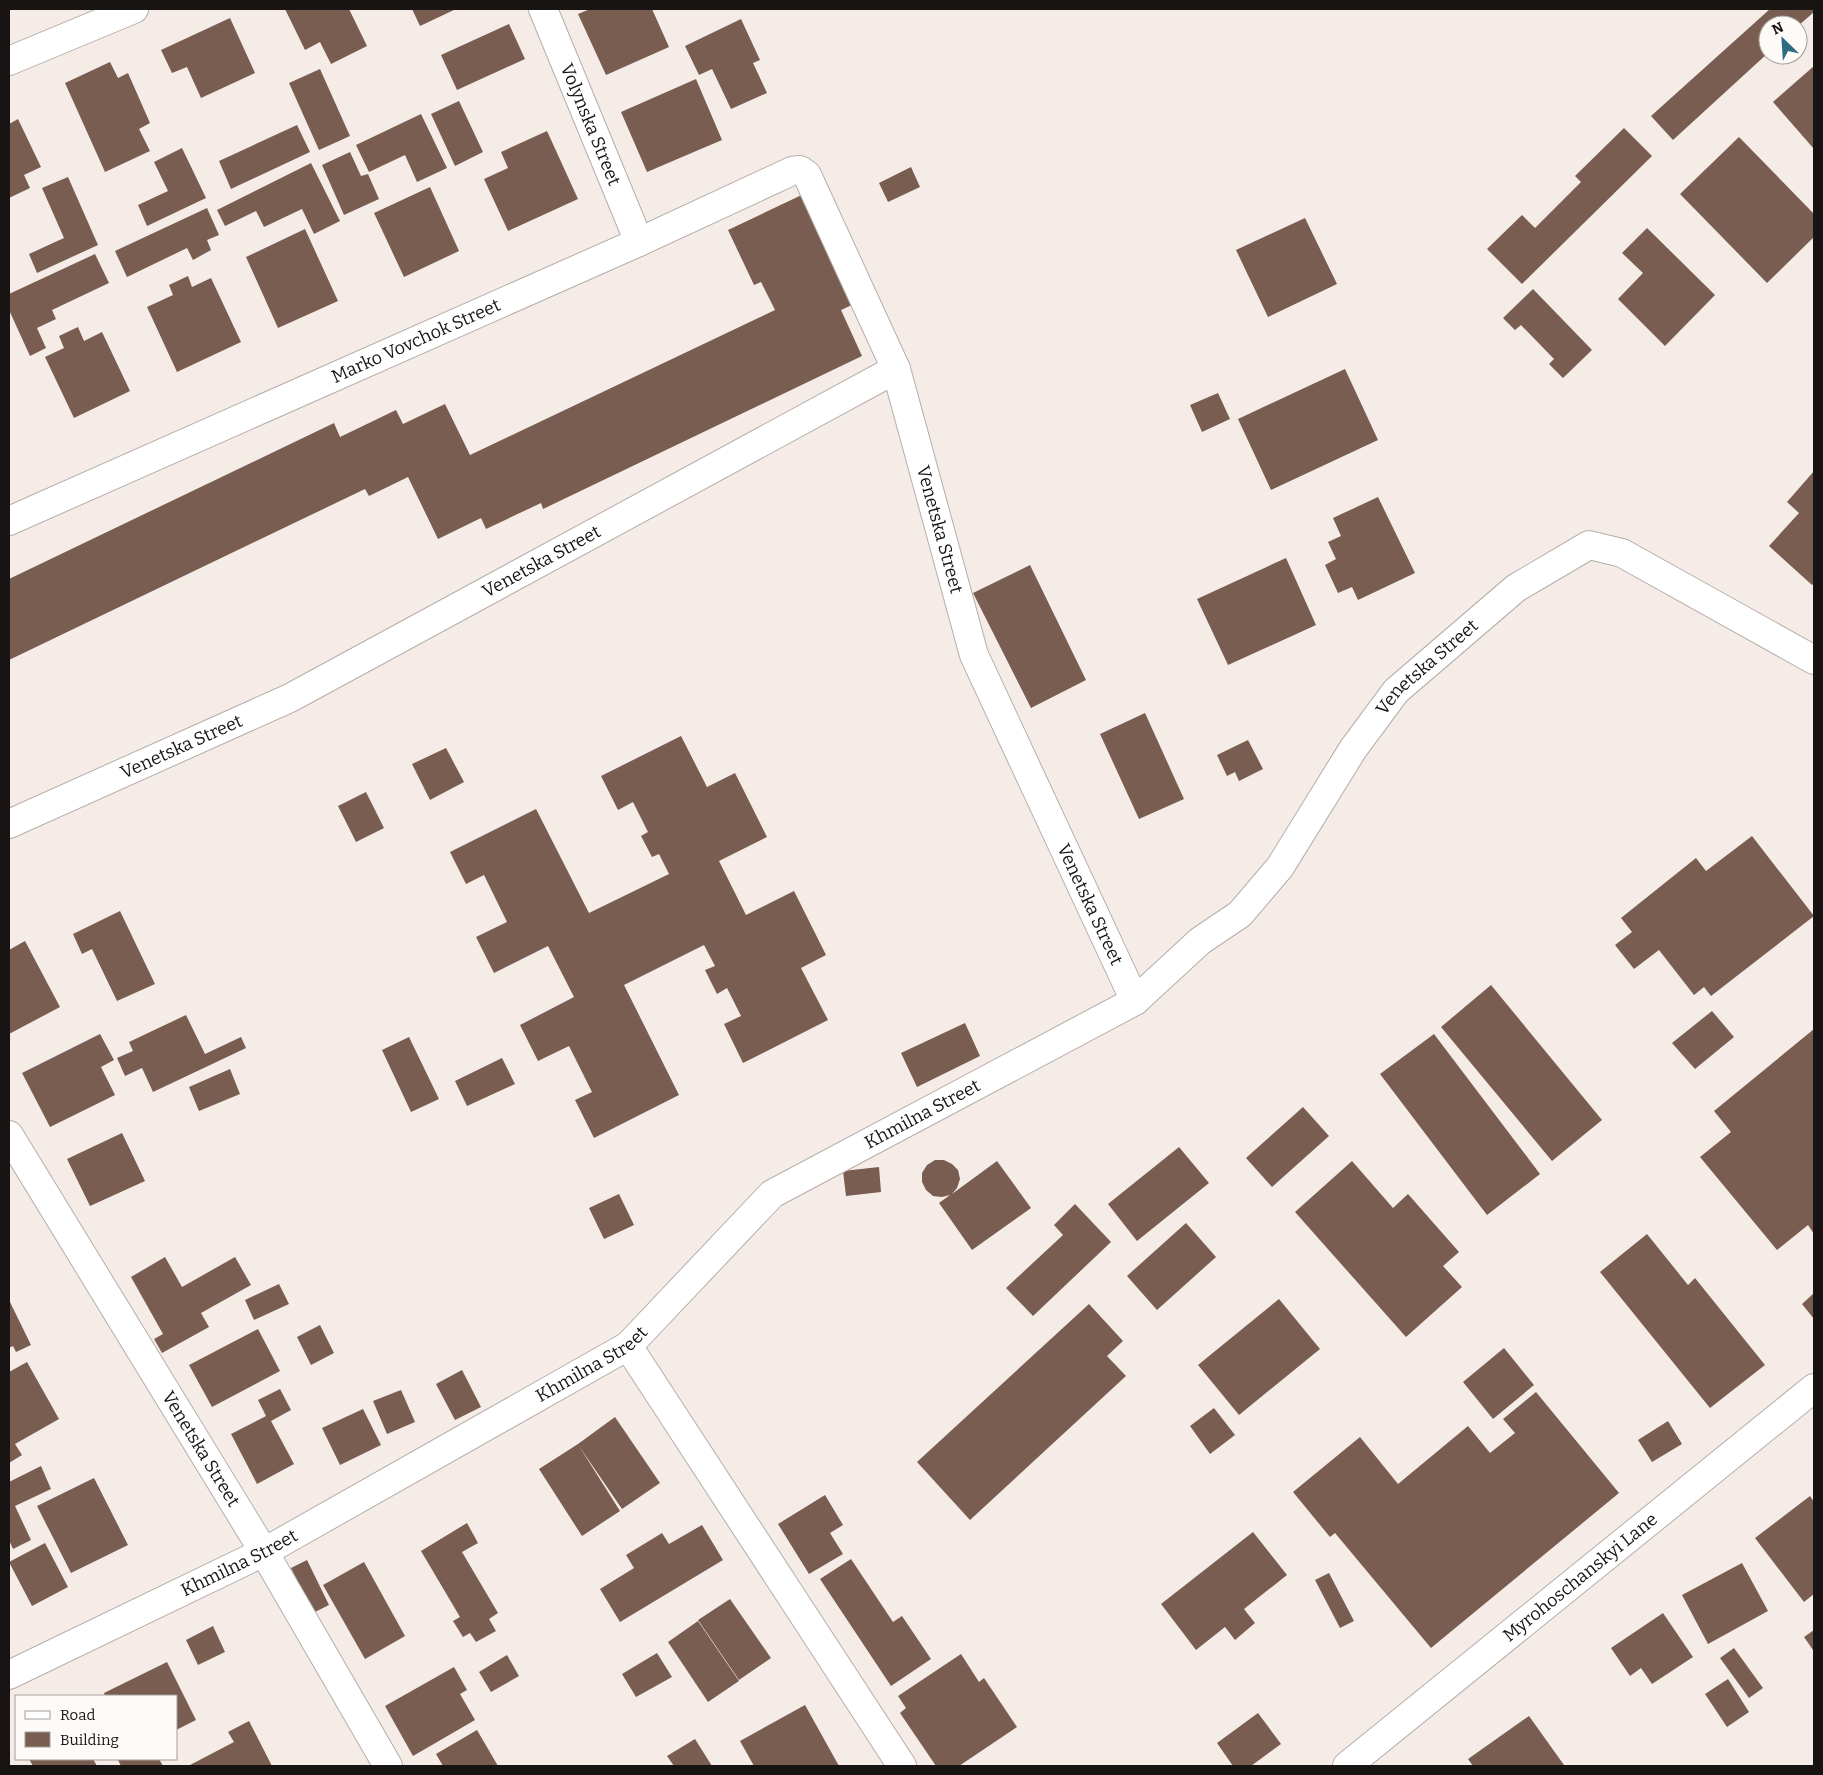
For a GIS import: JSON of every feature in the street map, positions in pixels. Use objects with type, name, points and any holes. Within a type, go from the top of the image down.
[{"type":"street","points":[[9,61],[134,9]]},
{"type":"street","name":"Volynska Street","points":[[543,9],[639,242]]},
{"type":"street","name":"Marko Vovchok Street","points":[[9,521],[639,242],[792,171],[800,170],[806,175],[814,190],[896,369]]},
{"type":"street","name":"Venetska Street","points":[[9,824],[290,698],[896,369],[974,655],[1135,1001],[1200,941],[1240,914],[1280,867],[1353,748],[1396,691],[1516,588],[1589,545],[1622,553],[1814,660]]},
{"type":"street","name":"Khmilna Street","points":[[9,1675],[264,1552],[628,1346],[772,1194],[1135,1001]]},
{"type":"street","name":"Venetska Street","points":[[9,1135],[264,1552],[388,1766]]},
{"type":"street","points":[[628,1346],[902,1766]]},
{"type":"street","name":"Myrohoschanskyi Lane","points":[[1347,1766],[1814,1388]]},
{"type":"building","points":[[285,9],[349,9],[367,46],[331,64],[320,42],[305,50]]},
{"type":"building","points":[[412,9],[456,9],[420,26]]},
{"type":"building","points":[[590,9],[652,9],[669,47],[606,75],[578,14]]},
{"type":"building","points":[[1770,9],[1814,9],[1814,12],[1808,17],[1808,15],[1763,15]]},
{"type":"building","points":[[230,18],[255,73],[201,98],[187,67],[172,73],[161,50]]},
{"type":"building","points":[[741,19],[760,60],[753,63],[767,93],[731,109],[712,69],[699,75],[685,46]]},
{"type":"building","points":[[1758,20],[1758,62],[1673,140],[1651,116]]},
{"type":"building","points":[[509,24],[525,59],[457,90],[441,55]]},
{"type":"building","points":[[110,62],[118,78],[128,73],[150,123],[139,129],[150,151],[105,172],[65,83]]},
{"type":"building","points":[[1814,66],[1814,149],[1773,102]]},
{"type":"building","points":[[320,69],[350,136],[319,150],[289,83]]},
{"type":"building","points":[[696,79],[722,140],[647,172],[621,112]]},
{"type":"building","points":[[459,101],[483,152],[455,166],[431,114]]},
{"type":"building","points":[[421,114],[447,168],[417,182],[405,155],[369,172],[356,145]]},
{"type":"building","points":[[18,119],[41,167],[24,175],[30,188],[9,198],[9,124]]},
{"type":"building","points":[[297,125],[310,152],[231,189],[219,161]]},
{"type":"building","points":[[1624,128],[1652,156],[1522,284],[1487,249],[1522,215],[1535,228],[1581,182],[1575,176]]},
{"type":"building","points":[[547,131],[578,199],[508,231],[484,179],[508,168],[501,152]]},
{"type":"building","points":[[1739,137],[1814,214],[1814,237],[1767,283],[1680,194]]},
{"type":"building","points":[[182,148],[206,198],[147,226],[138,205],[168,191],[154,162]]},
{"type":"building","points":[[350,152],[361,176],[368,174],[379,199],[344,215],[322,165]]},
{"type":"building","points":[[311,163],[340,221],[314,234],[302,209],[264,227],[256,211],[225,226],[217,210]]},
{"type":"building","points":[[911,167],[920,187],[888,202],[879,183]]},
{"type":"building","points":[[68,177],[98,245],[37,273],[29,254],[64,238],[42,188]]},
{"type":"building","points":[[430,187],[459,251],[404,277],[374,213]]},
{"type":"building","points":[[808,192],[854,304],[841,310],[862,356],[543,509],[541,503],[486,529],[481,518],[438,539],[408,477],[369,496],[365,489],[9,660],[9,579],[334,423],[340,437],[396,410],[403,424],[445,404],[470,455],[775,310],[761,282],[754,285],[728,230]]},
{"type":"building","points":[[207,208],[219,235],[207,240],[211,250],[193,260],[187,248],[127,277],[115,251]]},
{"type":"building","points":[[1305,218],[1337,284],[1268,317],[1236,250]]},
{"type":"building","points":[[1647,228],[1715,295],[1665,346],[1618,299],[1643,273],[1622,253]]},
{"type":"building","points":[[305,229],[338,301],[278,328],[246,257]]},
{"type":"building","points":[[95,254],[109,283],[52,310],[56,319],[37,328],[46,348],[30,356],[9,310],[9,294]]},
{"type":"building","points":[[188,276],[192,287],[211,278],[241,342],[177,372],[147,307],[173,295],[169,285]]},
{"type":"building","points":[[1533,289],[1592,350],[1563,378],[1549,364],[1554,359],[1521,325],[1515,330],[1503,318]]},
{"type":"building","points":[[78,327],[84,341],[102,332],[130,391],[74,418],[45,357],[64,348],[59,336]]},
{"type":"building","points":[[1345,369],[1378,440],[1271,490],[1238,419]]},
{"type":"building","points":[[1218,393],[1230,419],[1202,432],[1190,405]]},
{"type":"building","points":[[1814,471],[1814,583],[1812,585],[1769,546],[1799,513],[1787,502]]},
{"type":"building","points":[[1378,497],[1415,573],[1358,600],[1352,587],[1338,593],[1325,565],[1336,559],[1328,542],[1341,536],[1333,518]]},
{"type":"building","points":[[1286,558],[1316,625],[1228,665],[1197,599]]},
{"type":"building","points":[[1030,565],[1086,680],[1031,708],[973,593]]},
{"type":"building","points":[[1145,713],[1184,799],[1139,819],[1100,734]]},
{"type":"building","points":[[681,736],[707,787],[735,773],[767,837],[719,861],[746,915],[794,891],[826,955],[801,968],[828,1020],[743,1063],[724,1024],[741,1016],[727,988],[717,994],[705,970],[715,966],[704,945],[624,985],[679,1095],[594,1138],[575,1100],[592,1092],[569,1046],[538,1061],[520,1025],[574,997],[548,946],[494,973],[476,937],[507,922],[484,875],[466,884],[450,852],[536,809],[589,913],[669,874],[659,854],[652,857],[641,836],[648,832],[633,802],[618,810],[601,776]]},
{"type":"building","points":[[1248,740],[1263,769],[1239,781],[1235,772],[1227,776],[1217,755]]},
{"type":"building","points":[[446,748],[464,782],[430,800],[412,764]]},
{"type":"building","points":[[366,792],[384,828],[356,842],[338,806]]},
{"type":"building","points":[[1752,836],[1814,916],[1711,996],[1704,987],[1694,995],[1659,950],[1634,969],[1615,945],[1632,932],[1621,918],[1696,858],[1706,871]]},
{"type":"building","points":[[120,911],[155,984],[117,1001],[92,949],[82,954],[73,934]]},
{"type":"building","points":[[25,941],[60,1007],[9,1034],[9,950]]},
{"type":"building","points":[[1491,985],[1602,1120],[1552,1161],[1441,1027]]},
{"type":"building","points":[[1712,1011],[1734,1037],[1695,1069],[1672,1043]]},
{"type":"building","points":[[186,1015],[205,1054],[241,1037],[246,1048],[153,1092],[142,1068],[125,1076],[117,1058],[133,1051],[129,1042]]},
{"type":"building","points":[[965,1023],[980,1056],[917,1087],[901,1053]]},
{"type":"building","points":[[1814,1029],[1814,1234],[1808,1225],[1777,1250],[1700,1157],[1731,1132],[1714,1111]]},
{"type":"building","points":[[100,1034],[114,1060],[101,1067],[115,1095],[50,1127],[22,1073]]},
{"type":"building","points":[[1434,1034],[1540,1174],[1487,1215],[1380,1074]]},
{"type":"building","points":[[409,1037],[439,1099],[411,1112],[382,1050]]},
{"type":"building","points":[[502,1058],[515,1084],[467,1106],[455,1081]]},
{"type":"building","points":[[230,1069],[240,1094],[199,1111],[189,1087]]},
{"type":"building","points":[[1303,1107],[1329,1136],[1272,1187],[1246,1158]]},
{"type":"building","points":[[122,1133],[145,1181],[90,1206],[67,1159]]},
{"type":"building","points":[[1179,1147],[1209,1183],[1137,1241],[1108,1204]]},
{"type":"building","points":[[935,1160],[944,1160],[958,1170],[960,1179],[957,1188],[952,1194],[997,1161],[1031,1208],[972,1250],[939,1203],[950,1195],[942,1197],[933,1196],[926,1190],[922,1182],[922,1173],[927,1165]]},
{"type":"building","points":[[1352,1161],[1393,1208],[1408,1194],[1459,1252],[1443,1266],[1462,1287],[1406,1337],[1295,1212]]},
{"type":"building","points":[[879,1167],[881,1192],[846,1196],[843,1171]]},
{"type":"building","points":[[619,1194],[634,1225],[604,1239],[589,1208]]},
{"type":"building","points":[[1075,1204],[1111,1242],[1033,1316],[1006,1288],[1063,1235],[1054,1225]]},
{"type":"building","points":[[1186,1223],[1216,1257],[1157,1310],[1127,1276]]},
{"type":"building","points":[[1647,1234],[1688,1285],[1695,1278],[1765,1365],[1710,1408],[1600,1272]]},
{"type":"building","points":[[165,1257],[182,1287],[235,1257],[251,1285],[201,1313],[209,1327],[162,1353],[154,1339],[163,1334],[131,1277]]},
{"type":"building","points":[[279,1284],[289,1304],[254,1320],[245,1300]]},
{"type":"building","points":[[1814,1293],[1814,1319],[1802,1304]]},
{"type":"building","points":[[1279,1299],[1320,1349],[1239,1415],[1198,1365]]},
{"type":"building","points":[[9,1300],[31,1345],[16,1352],[13,1346],[9,1348]]},
{"type":"building","points":[[1089,1304],[1123,1341],[1107,1356],[1126,1376],[970,1520],[917,1462]]},
{"type":"building","points":[[320,1325],[334,1353],[311,1365],[297,1337]]},
{"type":"building","points":[[258,1329],[280,1371],[212,1407],[189,1365]]},
{"type":"building","points":[[1504,1348],[1534,1385],[1493,1419],[1463,1382]]},
{"type":"building","points":[[27,1362],[59,1419],[15,1444],[22,1455],[9,1463],[9,1372]]},
{"type":"building","points":[[462,1370],[481,1407],[455,1420],[436,1384]]},
{"type":"building","points":[[280,1389],[291,1410],[271,1421],[294,1464],[257,1484],[231,1434],[266,1416],[258,1400]]},
{"type":"building","points":[[401,1390],[415,1422],[387,1434],[373,1401]]},
{"type":"building","points":[[1536,1392],[1619,1493],[1431,1648],[1335,1533],[1330,1537],[1293,1492],[1360,1437],[1398,1484],[1468,1426],[1490,1453],[1515,1433],[1503,1419]]},
{"type":"building","points":[[1214,1408],[1235,1435],[1210,1454],[1190,1426]]},
{"type":"building","points":[[363,1409],[381,1445],[340,1465],[322,1428]]},
{"type":"building","points":[[615,1417],[660,1483],[622,1509],[579,1446],[620,1511],[582,1536],[539,1469]]},
{"type":"building","points":[[1668,1421],[1682,1444],[1652,1462],[1638,1440]]},
{"type":"building","points":[[41,1466],[51,1489],[15,1506],[31,1540],[13,1549],[9,1540],[9,1482]]},
{"type":"building","points":[[94,1478],[128,1545],[71,1573],[37,1506]]},
{"type":"building","points":[[825,1495],[843,1525],[830,1533],[843,1554],[809,1574],[778,1524]]},
{"type":"building","points":[[1810,1496],[1814,1502],[1814,1594],[1804,1602],[1755,1538]]},
{"type":"building","points":[[467,1523],[478,1543],[462,1552],[498,1613],[489,1619],[496,1631],[476,1642],[470,1633],[463,1637],[453,1621],[460,1617],[421,1551]]},
{"type":"building","points":[[702,1525],[723,1560],[620,1622],[600,1589],[634,1568],[626,1555],[662,1533],[669,1544]]},
{"type":"building","points":[[1253,1532],[1287,1575],[1244,1609],[1255,1623],[1235,1640],[1225,1627],[1196,1650],[1161,1604]]},
{"type":"building","points":[[45,1543],[68,1587],[32,1606],[9,1562]]},
{"type":"building","points":[[851,1559],[893,1622],[902,1616],[931,1659],[891,1686],[820,1579]]},
{"type":"building","points":[[307,1560],[329,1605],[313,1613],[291,1568]]},
{"type":"building","points":[[364,1562],[405,1636],[365,1659],[323,1585]]},
{"type":"building","points":[[1742,1563],[1768,1611],[1708,1644],[1682,1595]]},
{"type":"building","points":[[1329,1573],[1354,1621],[1340,1628],[1315,1580]]},
{"type":"building","points":[[730,1599],[771,1658],[739,1680],[698,1620]]},
{"type":"building","points":[[1663,1613],[1693,1657],[1652,1684],[1641,1668],[1630,1676],[1611,1648]]},
{"type":"building","points":[[698,1621],[739,1681],[708,1702],[668,1642]]},
{"type":"building","points":[[213,1626],[225,1652],[198,1665],[186,1640]]},
{"type":"building","points":[[1814,1630],[1814,1649],[1813,1650],[1804,1637]]},
{"type":"building","points":[[1734,1648],[1763,1688],[1749,1698],[1720,1658]]},
{"type":"building","points":[[657,1653],[672,1677],[636,1697],[622,1674]]},
{"type":"building","points":[[961,1654],[979,1682],[984,1678],[1017,1727],[959,1766],[936,1766],[900,1713],[906,1708],[898,1696]]},
{"type":"building","points":[[507,1655],[519,1676],[491,1692],[479,1672]]},
{"type":"building","points":[[167,1662],[196,1720],[178,1729],[178,1695],[105,1695],[104,1693]]},
{"type":"building","points":[[454,1667],[467,1690],[460,1694],[475,1720],[413,1756],[385,1706]]},
{"type":"building","points":[[1728,1679],[1749,1712],[1727,1727],[1705,1694]]},
{"type":"building","points":[[805,1705],[839,1766],[754,1766],[740,1741]]},
{"type":"building","points":[[1258,1713],[1281,1744],[1251,1766],[1233,1766],[1217,1743]]},
{"type":"building","points":[[1529,1716],[1564,1765],[1473,1766],[1468,1759]]},
{"type":"building","points":[[249,1721],[272,1766],[190,1765],[234,1742],[228,1732]]},
{"type":"building","points":[[477,1730],[498,1766],[443,1766],[436,1754]]},
{"type":"building","points":[[695,1739],[712,1766],[674,1766],[667,1756]]},
{"type":"building","points":[[30,1760],[94,1760],[97,1766],[33,1766]]},
{"type":"building","points":[[118,1760],[160,1760],[163,1766],[121,1766]]}]
